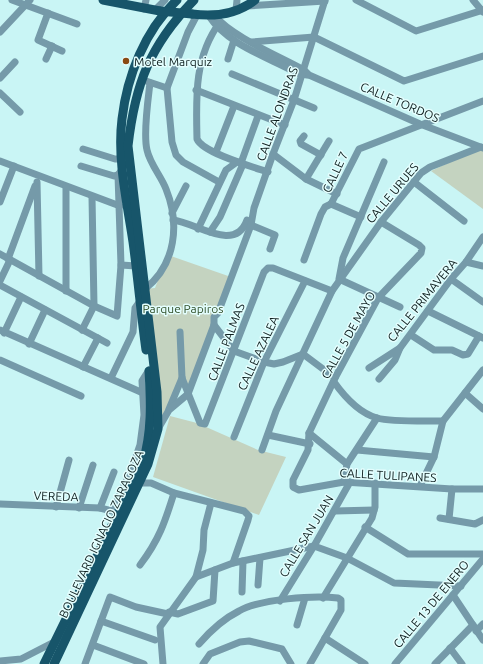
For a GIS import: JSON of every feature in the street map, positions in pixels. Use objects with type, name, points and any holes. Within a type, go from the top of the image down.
[{"type":"main road","name":"BOULEVARD IGNACIO ZARAGOZA","points":[[44,664],[57,640],[142,462],[148,439],[151,413],[148,370],[136,266],[121,167],[130,81],[137,58],[152,31],[177,0]]},
{"type":"main road","name":"BOULEVARD IGNACIO ZARAGOZA","points":[[54,664],[106,552],[140,484],[151,457],[158,429],[157,392],[129,163],[127,119],[141,79],[159,43],[179,15],[194,0]]},
{"type":"main road","points":[[107,1],[145,5],[157,10],[195,14],[215,20],[247,6],[255,0]]},
{"type":"street","points":[[12,0],[27,2],[48,14],[76,24]]},
{"type":"street","points":[[157,10],[165,0]]},
{"type":"street","points":[[236,10],[237,0]]},
{"type":"street","points":[[247,6],[325,0]]},
{"type":"street","name":"CALLE ALONDRAS","points":[[188,394],[214,325],[214,317],[218,313],[251,225],[254,208],[268,172],[273,154],[305,73],[325,0]]},
{"type":"street","points":[[356,0],[416,31],[482,11],[473,0]]},
{"type":"street","points":[[0,32],[27,2]]},
{"type":"street","points":[[48,14],[38,38],[40,42],[62,51]]},
{"type":"street","points":[[195,14],[167,88],[172,142],[176,155],[185,164],[219,182]]},
{"type":"street","points":[[215,20],[202,56],[196,90],[197,138],[201,145],[240,163],[268,172]]},
{"type":"street","name":"CALLE TORDOS","points":[[215,20],[234,40],[420,124],[482,147]]},
{"type":"street","name":"CALLE TORDOS","points":[[215,20],[305,73]]},
{"type":"street","points":[[252,42],[314,37],[404,81],[483,56]]},
{"type":"street","points":[[228,59],[234,40]]},
{"type":"street","points":[[46,59],[52,46]]},
{"type":"street","points":[[0,78],[15,62]]},
{"type":"street","points":[[232,74],[314,108]]},
{"type":"street","points":[[141,79],[167,88]]},
{"type":"street","points":[[145,290],[158,277],[171,250],[174,239],[173,217],[166,188],[147,151],[148,101],[150,83]]},
{"type":"street","points":[[196,90],[285,126]]},
{"type":"street","points":[[0,93],[20,112]]},
{"type":"street","points":[[420,124],[483,101]]},
{"type":"street","points":[[216,152],[234,106]]},
{"type":"street","points":[[210,232],[220,217],[258,116]]},
{"type":"street","name":"CALLE 7","points":[[304,260],[325,207],[331,204],[337,194],[359,149],[420,124]]},
{"type":"street","points":[[304,136],[300,141],[301,144],[321,155]]},
{"type":"street","points":[[306,179],[329,141]]},
{"type":"street","name":"CALLE URUES","points":[[262,450],[276,411],[339,279],[381,222],[421,173],[430,167],[482,147]]},
{"type":"street","points":[[0,254],[94,306],[117,316],[121,265],[121,167],[115,158],[83,148]]},
{"type":"street","points":[[273,154],[306,179],[337,194]]},
{"type":"street","points":[[0,161],[14,166],[38,179],[120,206]]},
{"type":"street","name":"CALLE URUES","points":[[339,279],[343,258],[384,162]]},
{"type":"street","points":[[198,229],[226,170],[240,163]]},
{"type":"street","points":[[0,202],[14,166]]},
{"type":"street","points":[[82,166],[114,176],[121,167]]},
{"type":"street","points":[[0,281],[38,179]]},
{"type":"street","points":[[38,179],[39,276]]},
{"type":"street","points":[[414,182],[464,221]]},
{"type":"street","points":[[173,217],[186,186]]},
{"type":"street","points":[[66,187],[66,291]]},
{"type":"street","points":[[82,330],[94,306],[92,196]]},
{"type":"street","points":[[331,204],[361,217]]},
{"type":"street","points":[[173,217],[198,229],[226,235],[241,232],[244,229],[254,208]]},
{"type":"street","name":"CALLE 5 DE MAYO","points":[[309,433],[334,380],[378,298],[422,253],[422,248],[381,222]]},
{"type":"street","points":[[251,225],[275,235],[270,249]]},
{"type":"street","name":"CALLE PRIMAVERA","points":[[369,368],[400,348],[451,279],[466,262],[483,237]]},
{"type":"street","points":[[466,262],[483,266]]},
{"type":"street","points":[[121,265],[136,266]]},
{"type":"street","name":"CALLE PALMAS","points":[[188,394],[200,423],[205,424],[264,272],[268,268],[305,281]]},
{"type":"street","points":[[339,279],[400,307]]},
{"type":"street","points":[[451,279],[483,302]]},
{"type":"street","points":[[305,281],[332,291]]},
{"type":"street","name":"CALLE AZALEA","points":[[234,437],[264,362],[305,281]]},
{"type":"street","points":[[0,285],[107,342]]},
{"type":"street","points":[[21,297],[2,332],[111,378],[142,393],[143,379],[148,370]]},
{"type":"street","points":[[111,378],[133,332],[135,308],[140,301]]},
{"type":"street","points":[[28,344],[45,310]]},
{"type":"street","points":[[411,335],[434,350],[452,350],[463,355],[468,354],[481,337],[428,311]]},
{"type":"street","points":[[214,325],[234,350],[264,362],[274,364],[303,354],[334,380],[343,395],[364,412],[377,418],[443,421]]},
{"type":"street","points":[[169,410],[188,394],[182,378],[180,332]]},
{"type":"street","points":[[83,367],[98,338]]},
{"type":"street","points":[[379,379],[395,360],[400,348]]},
{"type":"street","points":[[0,360],[81,396]]},
{"type":"street","points":[[420,486],[434,457],[443,421],[483,370]]},
{"type":"street","points":[[158,429],[169,410],[182,378]]},
{"type":"street","name":"VEREDA","points":[[0,504],[100,508],[111,512],[132,471],[140,445],[144,416],[142,393]]},
{"type":"street","points":[[465,393],[483,408]]},
{"type":"street","points":[[309,433],[347,464],[377,418]]},
{"type":"street","points":[[268,434],[310,444],[309,433]]},
{"type":"street","name":"CALLE TULIPANES","points":[[310,444],[292,483],[293,487],[299,490],[347,482],[452,489],[483,489]]},
{"type":"street","points":[[357,450],[434,457]]},
{"type":"street","points":[[56,507],[69,460]]},
{"type":"street","name":"CALLE SAN JUAN","points":[[280,600],[335,510],[347,482],[347,464]]},
{"type":"street","points":[[79,508],[93,465]]},
{"type":"street","points":[[100,508],[114,472]]},
{"type":"street","points":[[140,484],[151,483],[174,492],[244,511],[249,516],[233,563]]},
{"type":"street","points":[[323,598],[365,527],[372,518],[375,507],[375,483]]},
{"type":"street","points":[[449,519],[452,489]]},
{"type":"street","points":[[140,565],[154,547],[163,527],[174,492]]},
{"type":"street","points":[[101,621],[155,638],[169,613],[196,577],[202,550],[204,530],[211,503]]},
{"type":"street","points":[[335,510],[374,510]]},
{"type":"street","points":[[440,518],[475,524],[483,520]]},
{"type":"street","points":[[365,527],[408,554],[483,554]]},
{"type":"street","points":[[196,577],[233,563],[314,546],[347,558],[394,583],[461,586]]},
{"type":"street","points":[[258,585],[260,558]]},
{"type":"street","name":"CALLE 13 DE ENERO","points":[[395,664],[483,559]]},
{"type":"street","points":[[242,592],[243,561]]},
{"type":"street","points":[[85,664],[110,597],[136,607],[178,614],[213,601],[215,570]]},
{"type":"street","points":[[453,595],[483,640]]},
{"type":"street","points":[[297,625],[306,598]]},
{"type":"street","points":[[199,644],[213,628],[240,610],[280,600],[338,598],[341,600],[341,610],[310,664]]},
{"type":"street","points":[[434,664],[450,648],[475,628],[483,624]]},
{"type":"street","points":[[160,627],[163,664]]},
{"type":"street","points":[[325,638],[353,661],[365,664]]},
{"type":"street","points":[[0,661],[21,658],[57,640]]},
{"type":"street","points":[[203,664],[210,654],[244,641],[282,649],[291,664]]},
{"type":"street","points":[[93,645],[144,664]]},
{"type":"street","points":[[450,648],[462,664]]},
{"type":"green space","points":[[480,148],[483,149],[483,209],[431,171]]},
{"type":"green space","name":"Parque Papiros","points":[[168,255],[231,277],[187,391],[182,378],[161,419],[145,289],[155,288]]},
{"type":"green space","points":[[170,416],[197,423],[258,450],[286,457],[259,515],[153,477]]},
{"type":"place","name":"Motel Marquiz","points":[[126,61]]}]
